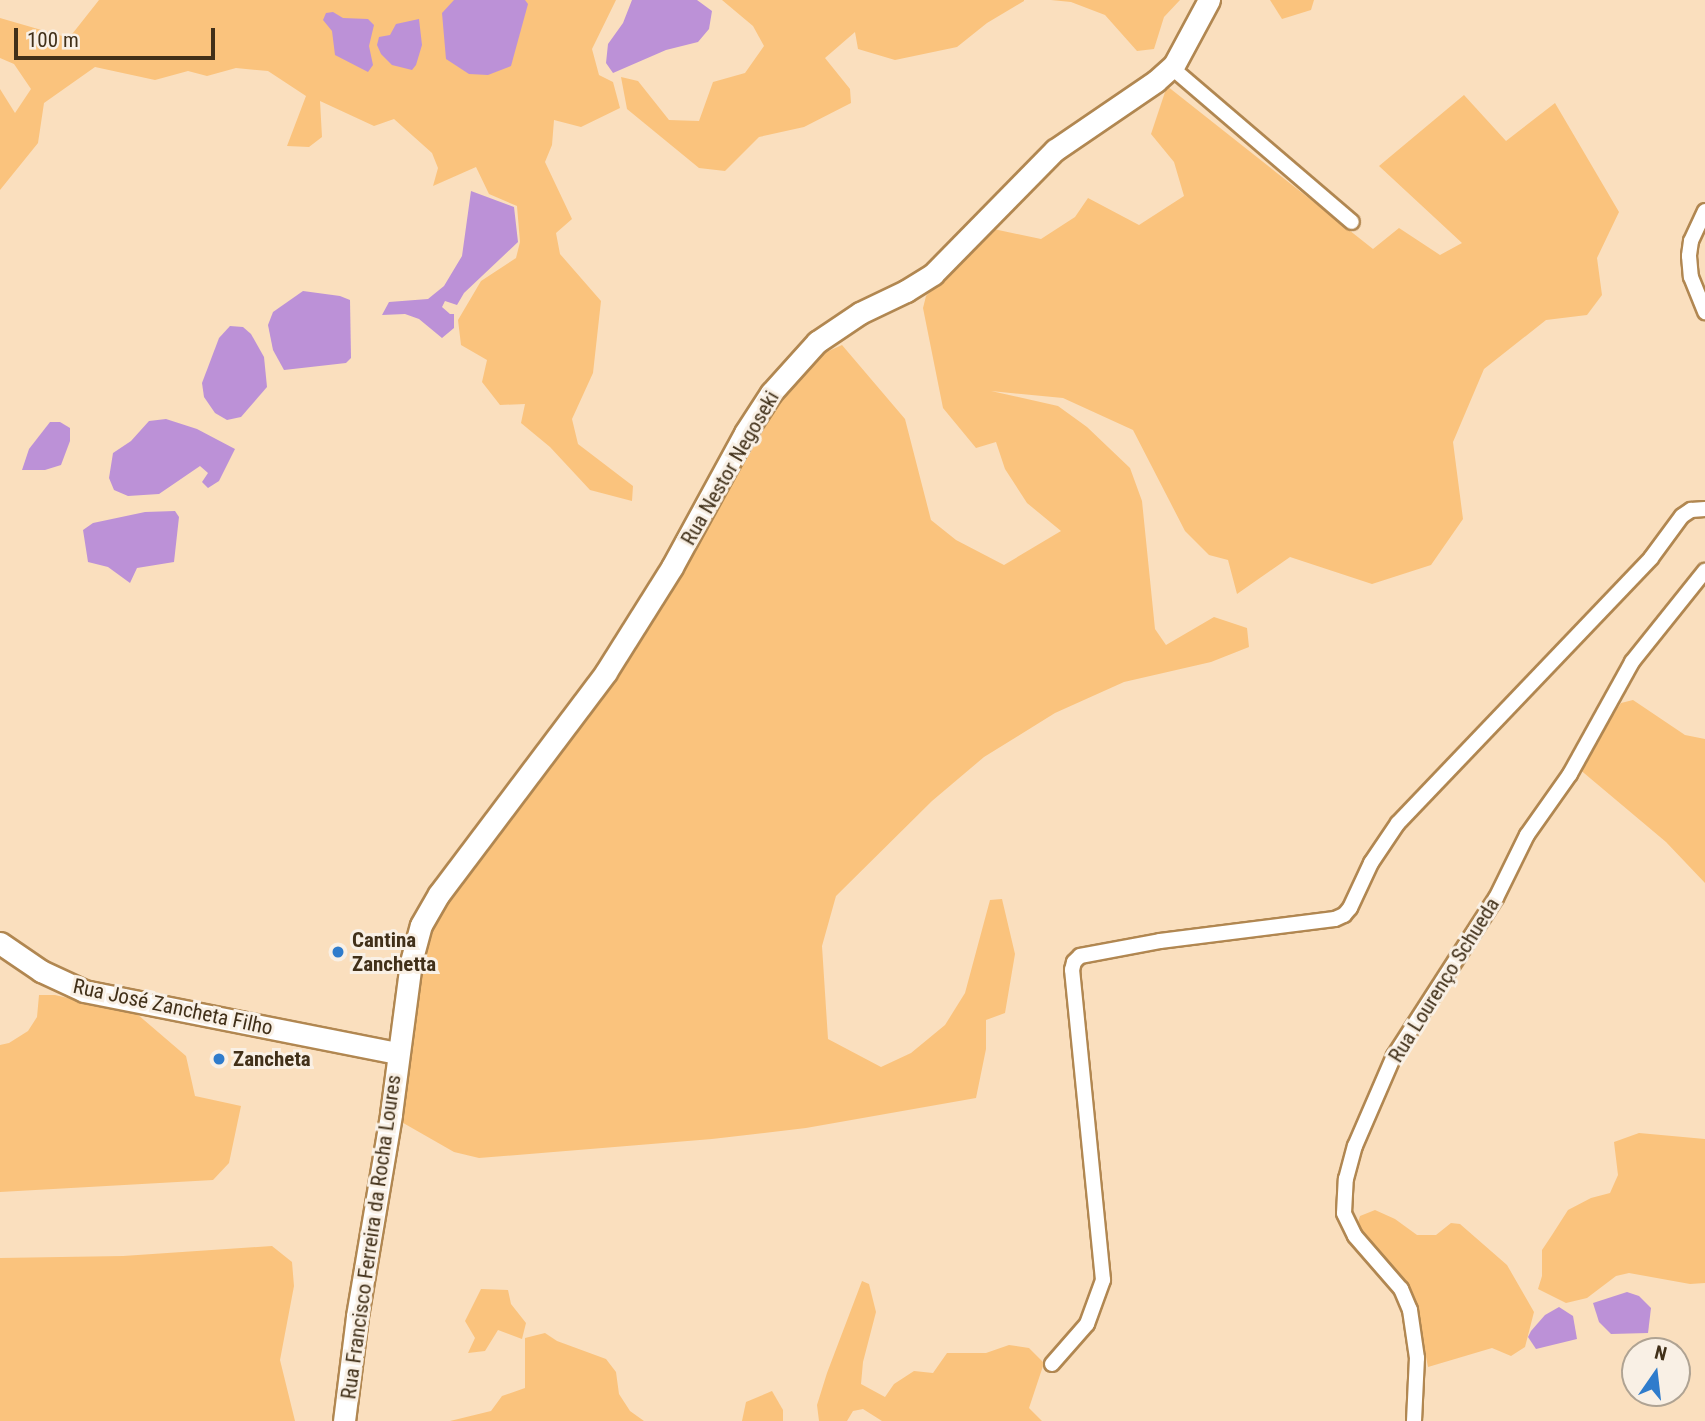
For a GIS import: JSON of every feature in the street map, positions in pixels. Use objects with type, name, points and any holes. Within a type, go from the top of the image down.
[{"type":"street","name":"Rua Nestor Negoseki","points":[[398,1053],[411,962],[421,925],[433,904],[564,731],[613,660],[672,567],[745,433],[771,393],[801,358],[836,327],[933,274],[1055,150],[1156,81],[1171,67],[1209,0]]},
{"type":"street","points":[[1171,67],[1352,222]]},
{"type":"street","points":[[1705,211],[1691,241],[1689,256],[1691,277],[1705,313]]},
{"type":"street","points":[[1052,1364],[1087,1324],[1103,1280],[1072,970],[1074,962],[1080,956],[1160,941],[1335,919],[1344,915],[1371,863],[1398,824],[1651,558],[1682,516],[1691,510],[1705,509]]},
{"type":"street","name":"Rua Lourenço Schueda","points":[[1414,1421],[1417,1358],[1410,1310],[1401,1289],[1355,1236],[1344,1213],[1346,1179],[1355,1146],[1394,1056],[1496,898],[1527,835],[1570,775],[1639,652],[1705,571]]},
{"type":"street","name":"Rua José Zancheta Filho","points":[[0,943],[41,971],[84,991],[398,1053]]},
{"type":"street","name":"Rua Francisco Ferreira da Rocha Loures","points":[[344,1421],[398,1053]]},
{"type":"shaded area","points":[[99,0],[616,0],[592,49],[599,75],[613,82],[620,108],[581,127],[554,120],[552,145],[545,162],[572,219],[556,233],[560,254],[601,301],[593,373],[572,419],[578,444],[633,486],[632,501],[590,490],[550,447],[521,423],[525,404],[500,405],[482,382],[487,360],[461,345],[458,320],[481,281],[516,258],[520,242],[517,206],[489,194],[476,167],[433,186],[438,168],[432,153],[394,119],[374,126],[320,101],[322,137],[309,147],[287,146],[306,96],[268,71],[236,68],[207,76],[188,71],[155,80],[95,67],[44,103],[38,143],[0,190],[0,89],[15,113],[31,89],[14,64],[0,58],[0,18],[69,38]]},
{"type":"shaded area","points":[[454,0],[525,0],[528,4],[511,66],[488,75],[469,74],[446,59],[442,13]]},
{"type":"shaded area","points":[[632,0],[697,0],[712,11],[709,29],[698,42],[666,50],[613,73],[606,63],[608,44],[623,23]]},
{"type":"shaded area","points":[[722,0],[1024,1],[987,23],[957,47],[895,60],[858,49],[855,32],[825,58],[850,89],[851,103],[804,127],[759,137],[725,171],[699,168],[627,109],[621,77],[638,81],[669,120],[699,121],[713,82],[745,73],[764,46],[753,26]]},
{"type":"shaded area","points":[[1051,0],[1180,0],[1164,17],[1154,49],[1137,51],[1105,15],[1071,2]]},
{"type":"shaded area","points":[[1270,0],[1314,0],[1311,10],[1282,19]]},
{"type":"shaded area","points":[[333,12],[343,18],[368,19],[374,25],[369,46],[373,65],[368,72],[335,55],[332,31],[323,20],[326,13]]},
{"type":"shaded area","points":[[419,19],[422,45],[416,65],[412,70],[392,65],[381,54],[377,45],[379,37],[390,35],[396,24]]},
{"type":"shaded area","points":[[1167,86],[1373,249],[1399,228],[1440,255],[1462,243],[1379,166],[1464,95],[1506,141],[1555,103],[1619,212],[1597,258],[1602,295],[1587,315],[1546,320],[1484,369],[1453,442],[1463,519],[1431,565],[1372,584],[1290,557],[1237,594],[1228,560],[1209,555],[1185,531],[1133,430],[1063,398],[991,391],[1058,406],[1087,427],[1130,468],[1142,501],[1155,629],[1166,645],[1214,617],[1247,628],[1249,647],[1211,662],[1124,682],[1055,713],[984,757],[932,801],[836,896],[822,946],[828,1039],[881,1067],[911,1053],[945,1025],[965,993],[990,900],[1002,899],[1015,954],[1005,1013],[986,1020],[986,1049],[976,1098],[806,1128],[712,1139],[479,1158],[454,1152],[398,1120],[421,965],[444,899],[642,637],[781,400],[822,354],[842,345],[905,419],[931,520],[956,540],[1004,565],[1061,531],[1027,503],[1005,469],[996,442],[976,448],[943,408],[923,308],[926,296],[989,228],[1041,239],[1075,217],[1088,198],[1139,225],[1184,196],[1174,162],[1151,134]]},
{"type":"shaded area","points":[[471,191],[514,207],[518,242],[464,293],[457,305],[445,301],[442,307],[454,314],[454,328],[442,338],[419,319],[405,314],[382,315],[389,302],[428,299],[444,286],[462,256]]},
{"type":"shaded area","points":[[303,291],[350,300],[351,358],[346,363],[284,370],[273,350],[268,325],[273,312]]},
{"type":"shaded area","points":[[230,326],[243,327],[251,334],[264,357],[267,387],[241,417],[227,420],[215,413],[204,397],[202,383],[219,338]]},
{"type":"shaded area","points":[[166,419],[197,429],[235,449],[219,481],[208,488],[202,482],[208,473],[200,466],[159,494],[128,496],[114,490],[109,478],[113,453],[131,441],[149,421]]},
{"type":"shaded area","points":[[50,422],[60,422],[70,428],[70,441],[61,465],[45,470],[22,470],[29,449]]},
{"type":"shaded area","points":[[175,511],[179,517],[174,562],[137,568],[130,583],[108,567],[88,562],[83,530],[93,523],[145,512]]},
{"type":"shaded area","points":[[1633,700],[1685,735],[1705,739],[1705,883],[1666,842],[1578,768],[1621,703]]},
{"type":"shaded area","points":[[39,995],[55,995],[137,1014],[186,1056],[195,1096],[241,1106],[229,1163],[213,1180],[0,1192],[0,1045],[9,1043],[28,1031],[37,1017]]},
{"type":"shaded area","points":[[1639,1133],[1705,1139],[1705,1283],[1690,1284],[1629,1273],[1616,1276],[1587,1298],[1566,1303],[1538,1289],[1542,1276],[1542,1250],[1568,1210],[1591,1198],[1610,1193],[1618,1175],[1614,1142]]},
{"type":"shaded area","points":[[1375,1210],[1395,1219],[1417,1235],[1436,1235],[1451,1223],[1460,1224],[1507,1265],[1534,1312],[1525,1347],[1511,1356],[1492,1348],[1428,1367],[1420,1326],[1403,1280],[1357,1225],[1360,1216]]},
{"type":"shaded area","points":[[272,1246],[292,1262],[294,1286],[280,1360],[295,1421],[0,1421],[0,1258],[123,1256]]},
{"type":"shaded area","points":[[862,1281],[869,1284],[876,1312],[863,1362],[861,1384],[885,1397],[894,1384],[914,1371],[933,1373],[947,1353],[986,1353],[1009,1345],[1029,1348],[1044,1363],[1029,1408],[1042,1421],[882,1421],[863,1409],[853,1411],[847,1421],[819,1421],[817,1405]]},
{"type":"shaded area","points":[[481,1289],[508,1290],[511,1304],[526,1323],[522,1339],[498,1330],[485,1351],[468,1353],[475,1338],[465,1321]]},
{"type":"shaded area","points":[[1627,1292],[1639,1296],[1651,1308],[1648,1333],[1611,1334],[1599,1322],[1593,1303]]},
{"type":"shaded area","points":[[1559,1307],[1573,1316],[1577,1339],[1536,1349],[1528,1337],[1531,1331],[1545,1315]]},
{"type":"shaded area","points":[[545,1333],[557,1341],[606,1359],[616,1372],[619,1394],[630,1411],[644,1421],[450,1421],[491,1411],[502,1396],[525,1388],[525,1338]]},
{"type":"shaded area","points":[[772,1391],[783,1410],[783,1421],[742,1421],[746,1402]]},
{"type":"place","name":"Cantina Zanchetta","points":[[338,952]]},
{"type":"place","name":"Zancheta","points":[[219,1059]]}]
